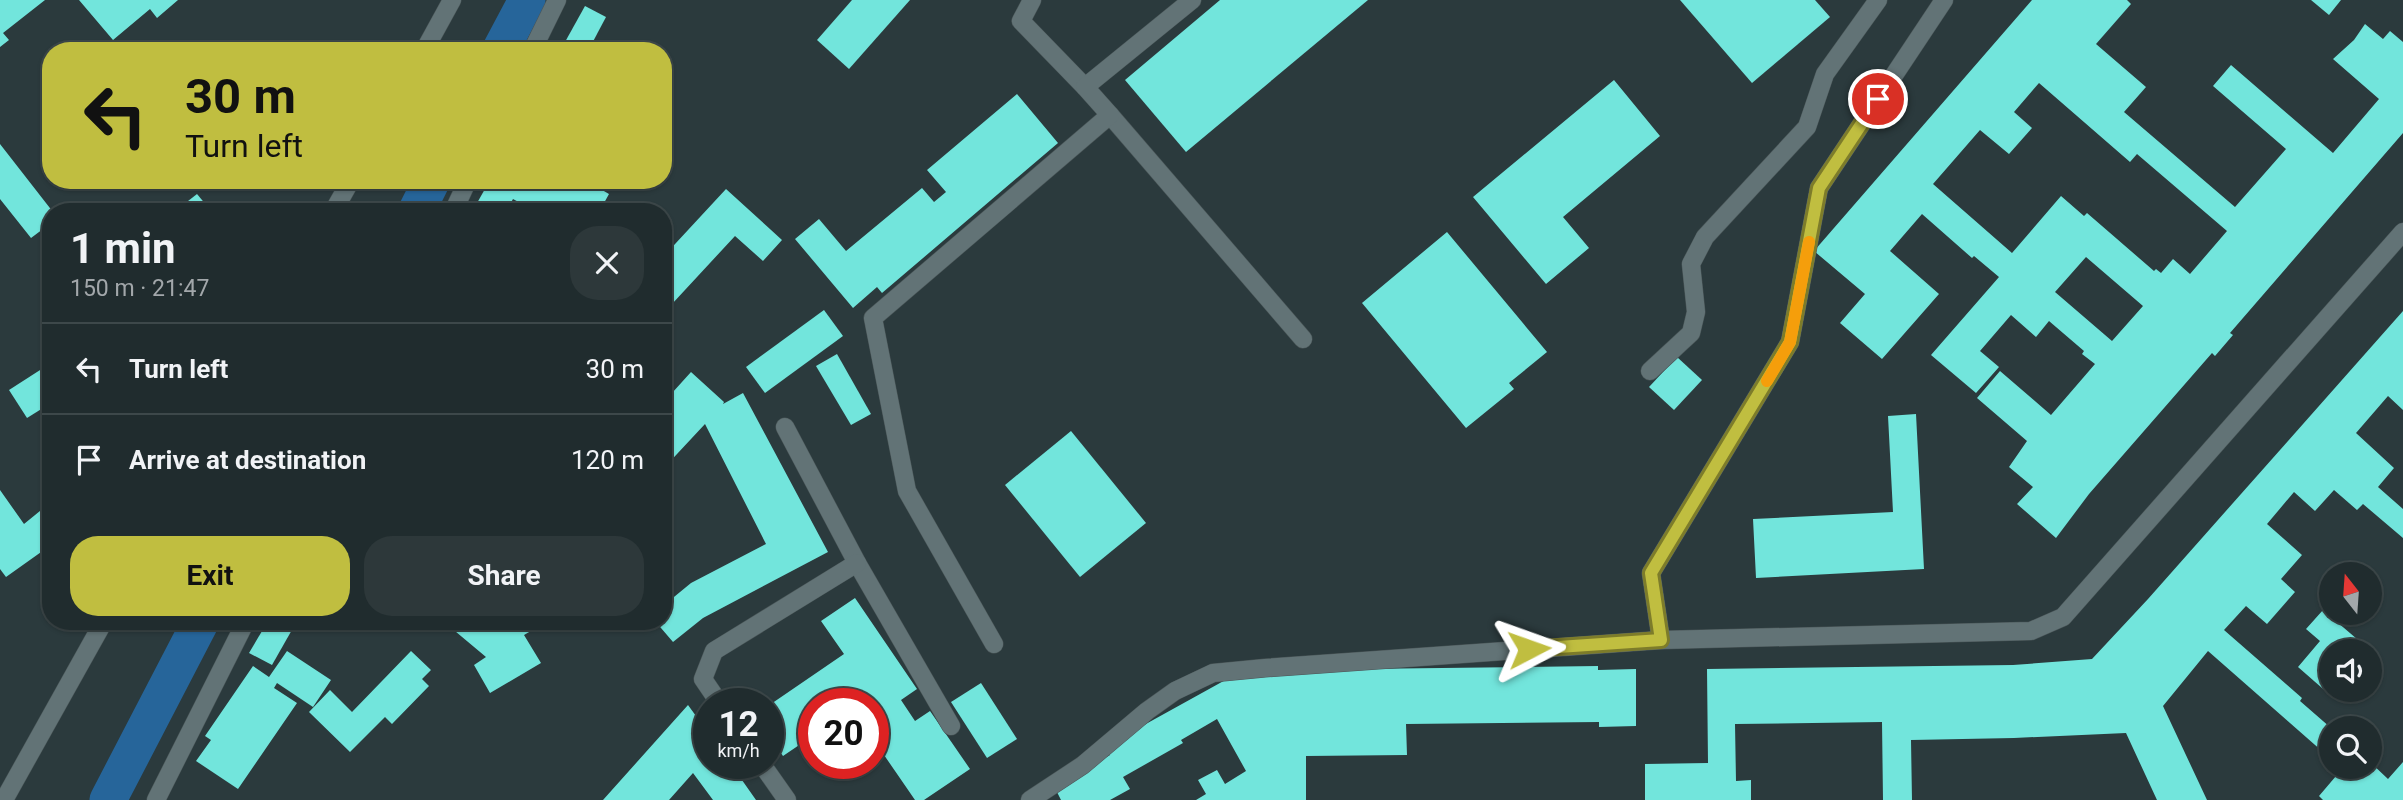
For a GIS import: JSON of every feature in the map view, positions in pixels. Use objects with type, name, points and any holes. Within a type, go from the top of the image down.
[{"type":"street","points":[[429,42],[452,0]]},
{"type":"street","points":[[536,42],[557,0]]},
{"type":"street","points":[[1032,0],[1021,21],[1110,115],[1303,339]]},
{"type":"street","points":[[1085,87],[1192,0]]},
{"type":"street","points":[[1650,371],[1691,333],[1696,312],[1691,264],[1705,237],[1807,127],[1825,74],[1878,0]]},
{"type":"street","points":[[1661,640],[1651,573],[1790,342],[1819,188],[1944,0]]},
{"type":"street","points":[[994,645],[907,491],[873,318],[1110,115]]},
{"type":"street","points":[[1030,800],[1083,765],[1175,691],[1213,673],[1661,640],[2031,631],[2063,617],[2403,232]]},
{"type":"street","points":[[785,428],[857,562],[951,726]]},
{"type":"street","points":[[709,688],[703,679],[714,651],[857,562]]},
{"type":"street","points":[[4,800],[99,630]]},
{"type":"street","points":[[156,800],[241,630]]},
{"type":"street","points":[[772,779],[787,800]]},
{"type":"building","points":[[0,0],[45,0],[3,33],[9,40],[0,47]]},
{"type":"building","points":[[79,0],[178,0],[157,18],[150,9],[113,40]]},
{"type":"building","points":[[852,0],[910,0],[849,69],[817,40]]},
{"type":"building","points":[[1220,0],[1368,0],[1186,152],[1125,80]]},
{"type":"building","points":[[1680,0],[1815,0],[1830,17],[1752,83]]},
{"type":"building","points":[[2032,0],[2127,0],[2131,4],[2096,44],[2146,87],[2124,112],[2235,207],[2286,149],[2213,86],[2231,65],[2333,153],[2379,99],[2333,59],[2354,40],[2365,24],[2383,39],[2390,31],[2403,42],[2403,133],[2230,333],[2233,335],[2215,356],[2212,353],[2089,494],[2056,538],[2017,504],[2033,487],[2009,467],[2027,441],[1977,398],[2000,371],[2051,415],[2095,364],[2049,321],[2036,337],[2011,315],[1980,351],[1999,367],[1976,393],[1931,355],[1999,277],[1974,256],[1972,258],[1922,214],[1890,251],[1939,294],[1882,359],[1840,323],[1865,294],[1814,251]],"holes":[[[2039,83],[2130,162],[2137,154],[2227,231],[2190,274],[2173,259],[2161,273],[2156,269],[2154,271],[2087,213],[2084,216],[2061,196],[2012,253],[1933,184],[1980,130],[2009,154],[2032,128],[2014,112]],[[2086,257],[2143,306],[2112,341],[2055,292]]]},
{"type":"building","points":[[2311,0],[2341,0],[2329,15]]},
{"type":"building","points":[[585,6],[606,17],[593,42],[565,42]]},
{"type":"building","points":[[1614,80],[1660,136],[1563,217],[1589,248],[1546,284],[1473,197]]},
{"type":"building","points":[[1017,94],[1058,143],[882,293],[877,287],[853,308],[795,239],[819,219],[846,251],[922,188],[934,202],[946,192],[927,170]]},
{"type":"building","points":[[0,144],[46,203],[42,203],[42,230],[31,238],[0,199]]},
{"type":"building","points":[[485,189],[600,189],[609,194],[604,203],[520,203],[513,199],[511,203],[477,203]]},
{"type":"building","points":[[726,189],[782,240],[763,261],[735,236],[672,304],[672,247]]},
{"type":"building","points":[[197,194],[204,203],[186,203]]},
{"type":"building","points":[[1447,232],[1547,352],[1509,383],[1514,389],[1466,428],[1362,303]]},
{"type":"building","points":[[824,310],[843,336],[765,393],[746,367]]},
{"type":"building","points":[[2403,311],[2403,410],[2388,396],[2356,433],[2394,468],[2378,487],[2403,509],[2403,538],[2363,504],[2357,510],[2334,490],[2315,511],[2294,492],[2267,524],[2302,555],[2281,579],[2295,592],[2267,624],[2246,606],[2224,630],[2302,698],[2300,701],[2319,718],[2319,748],[2208,651],[2163,706],[2207,800],[2157,800],[2126,733],[1911,740],[1912,800],[1883,800],[1882,722],[1735,724],[1736,781],[1751,780],[1751,800],[1645,800],[1645,764],[1708,763],[1707,669],[2013,665],[2092,659]]},
{"type":"building","points":[[837,354],[871,414],[851,425],[816,366]]},
{"type":"building","points":[[1677,357],[1702,380],[1674,410],[1649,387]]},
{"type":"building","points":[[42,369],[42,409],[27,418],[9,390]]},
{"type":"building","points":[[691,372],[724,402],[723,404],[743,393],[828,552],[703,618],[673,642],[663,630],[672,630],[672,599],[691,583],[766,544],[705,424],[672,459],[672,393]]},
{"type":"building","points":[[1916,414],[1924,569],[1756,578],[1753,519],[1893,512],[1888,416]]},
{"type":"building","points":[[1071,431],[1146,523],[1080,577],[1005,485]]},
{"type":"building","points":[[0,490],[24,524],[42,509],[42,551],[6,577],[0,569]]},
{"type":"building","points":[[855,598],[917,689],[901,700],[915,721],[930,711],[970,769],[924,800],[915,800],[889,762],[889,688],[798,688],[798,746],[784,755],[784,695],[844,654],[821,621]]},
{"type":"building","points":[[2319,614],[2319,625],[2341,625],[2357,639],[2319,640],[2306,629]]},
{"type":"building","points":[[263,630],[292,630],[272,665],[249,653]]},
{"type":"building","points":[[454,630],[533,630],[524,635],[541,663],[490,693],[474,665],[486,657]]},
{"type":"building","points":[[2319,642],[2319,685],[2298,667]]},
{"type":"building","points":[[287,651],[331,680],[313,707],[277,683],[274,688],[297,703],[238,789],[196,761],[211,740],[205,736],[253,666],[269,677]]},
{"type":"building","points":[[411,651],[431,670],[422,679],[429,686],[392,724],[385,717],[350,752],[309,712],[330,690],[352,712]]},
{"type":"building","points":[[1598,666],[1598,670],[1636,669],[1636,726],[1599,727],[1599,722],[1406,724],[1407,755],[1306,756],[1306,800],[1196,800],[1206,794],[1198,780],[1217,770],[1225,784],[1246,771],[1217,719],[1181,740],[1183,743],[1123,777],[1130,789],[1110,800],[1061,800],[1054,786],[1110,755],[1106,746],[1229,678],[1273,670]]},
{"type":"building","points":[[981,683],[1017,739],[987,758],[951,702]]},
{"type":"building","points":[[688,705],[693,712],[693,773],[669,800],[603,800]]},
{"type":"building","points":[[2403,762],[2403,800],[2323,800],[2319,796],[2333,779],[2382,779],[2382,773],[2388,779]]},
{"type":"building","points":[[697,779],[741,779],[756,800],[713,800]]},
{"type":"waterway","points":[[505,42],[527,0]]},
{"type":"waterway","points":[[420,203],[428,189]]},
{"type":"waterway","points":[[108,800],[196,630]]},
{"type":"slow traffic","points":[[1767,381],[1790,342],[1809,242]]},
{"type":"route","points":[[1529,649],[1661,640],[1651,573],[1790,342],[1819,188],[1878,99]]}]
